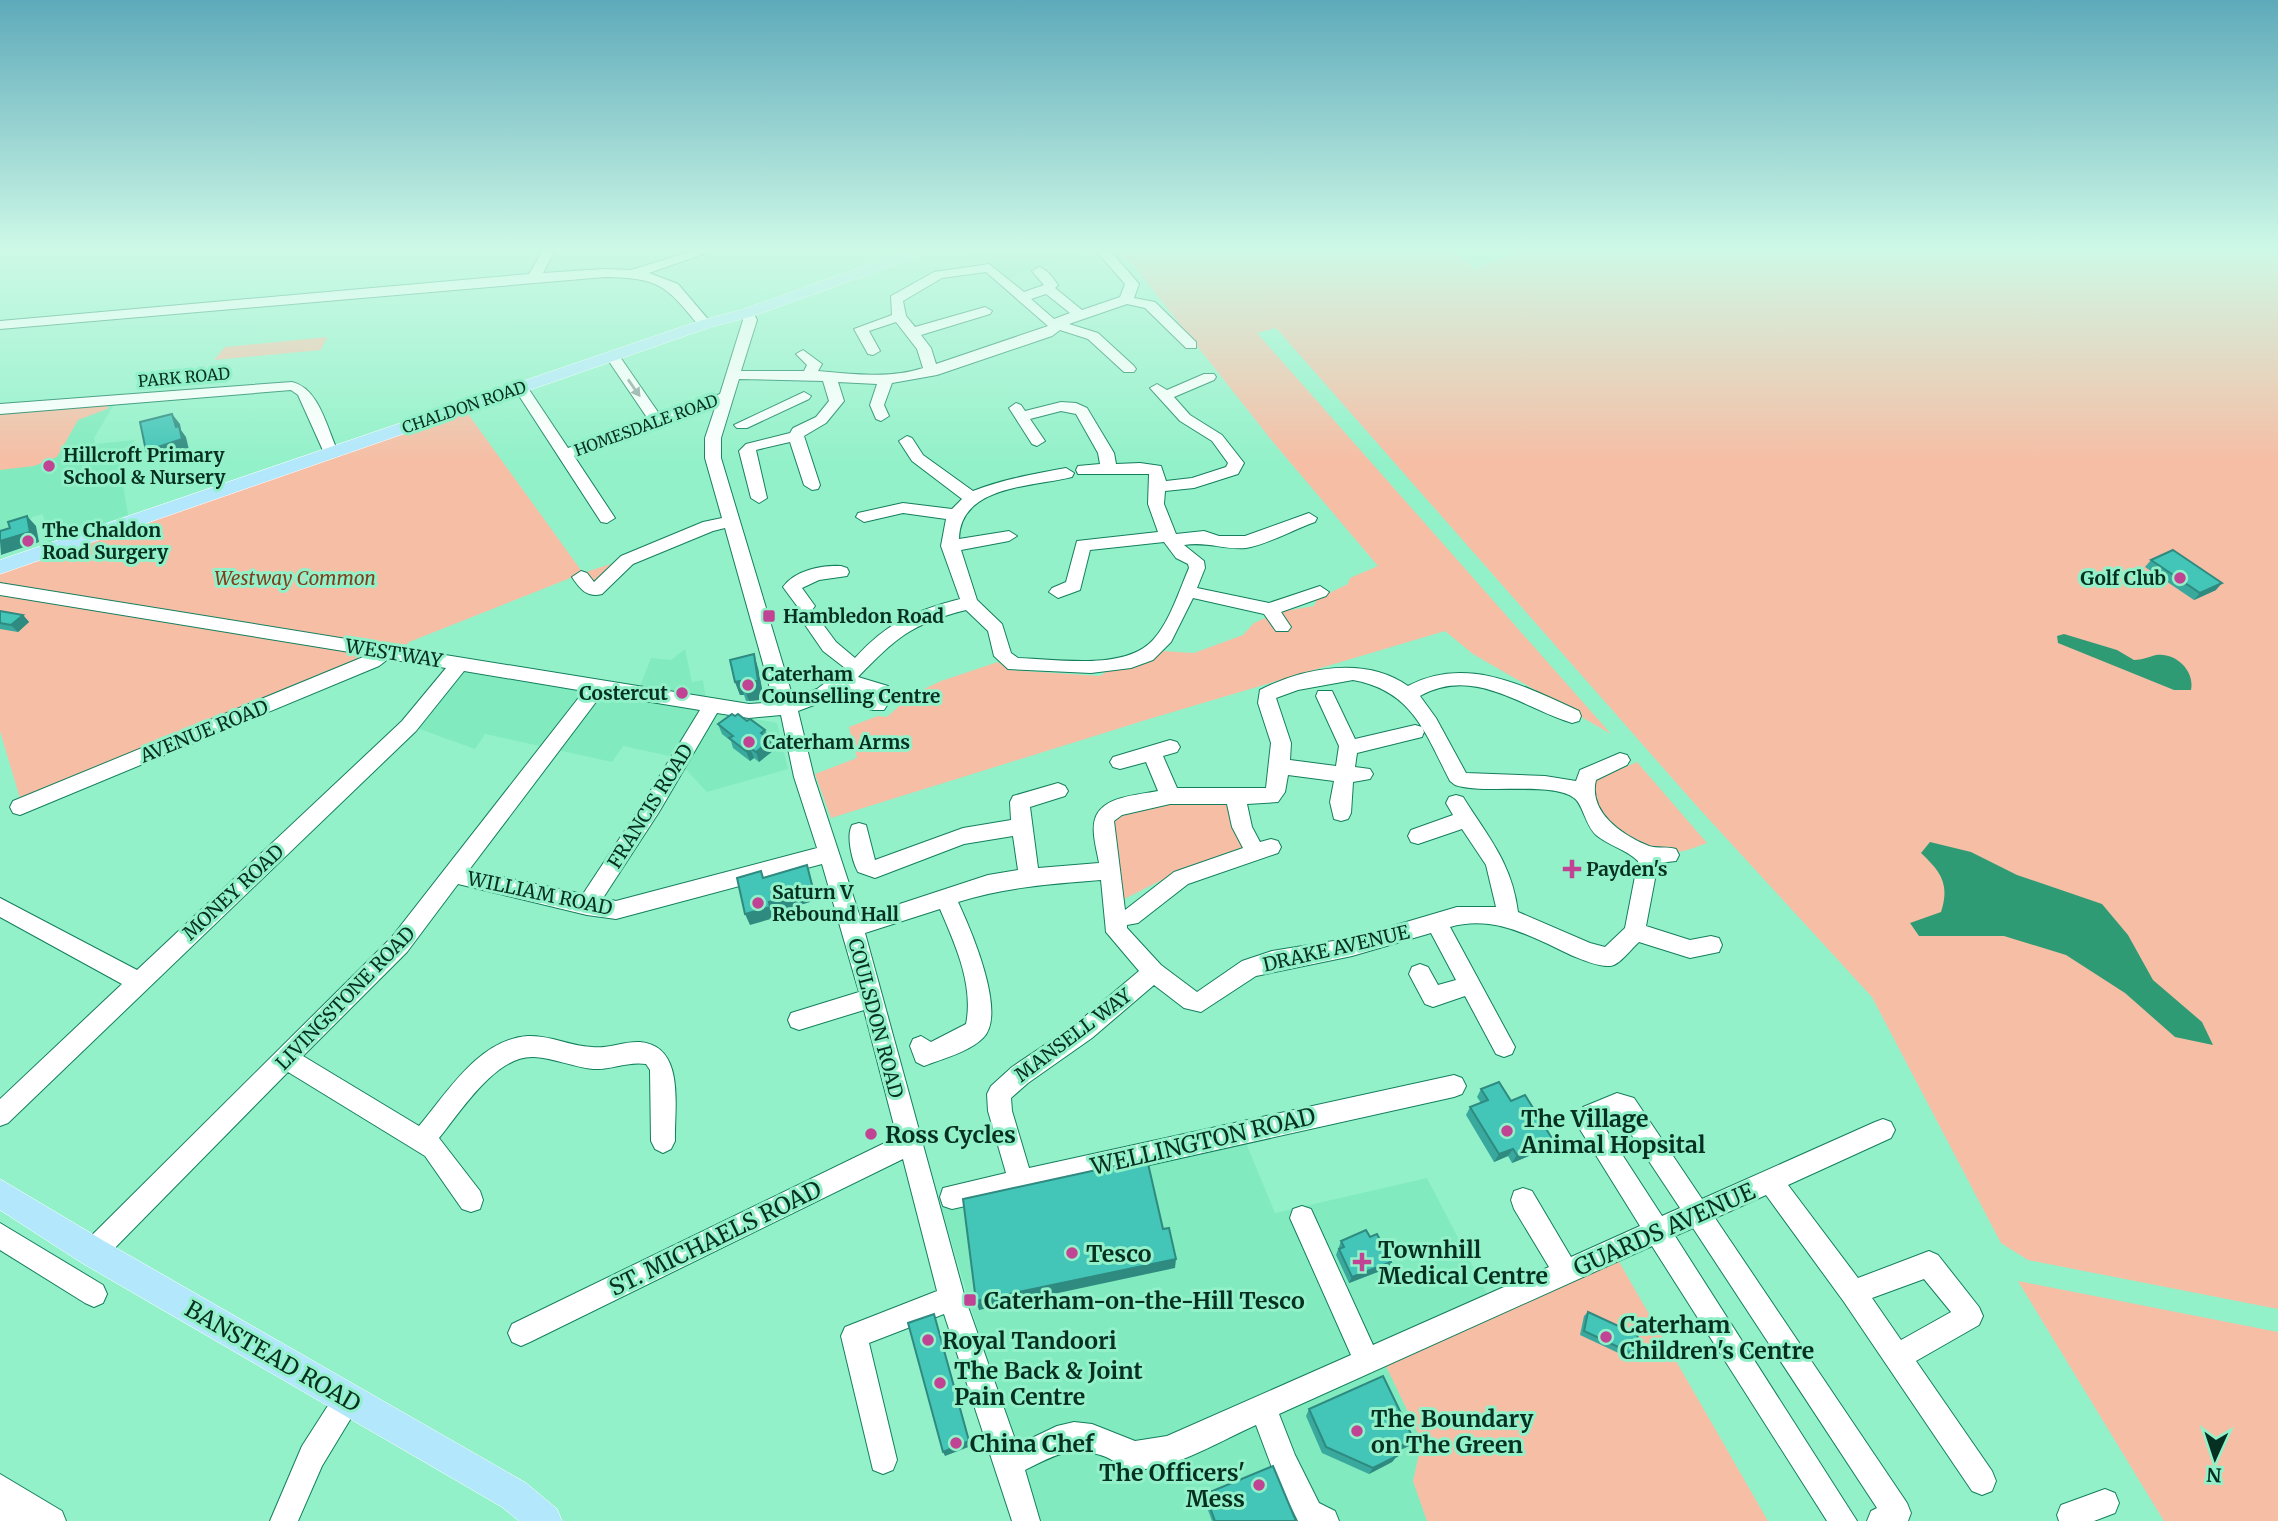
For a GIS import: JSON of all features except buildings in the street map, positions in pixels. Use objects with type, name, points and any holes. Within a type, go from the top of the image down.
[{"type":"main road","name":"CHALDON ROAD","points":[[0,567],[724,319]]},
{"type":"main road","name":"BANSTEAD ROAD","points":[[0,1193],[93,1252],[514,1495],[545,1521]]},
{"type":"street","points":[[0,325],[68,319]]},
{"type":"street","points":[[701,319],[705,324]]},
{"type":"street","name":"COULSDON ROAD","points":[[750,319],[712,448],[730,522],[780,692],[788,706],[804,777],[853,928],[952,1298],[1009,1462],[1026,1521]]},
{"type":"street","points":[[873,351],[861,328],[891,319]]},
{"type":"street","points":[[899,319],[904,326],[914,332],[924,348],[932,372]]},
{"type":"street","points":[[914,332],[958,319]]},
{"type":"street","points":[[1046,319],[1093,336],[1129,369]]},
{"type":"street","points":[[734,375],[886,379],[932,372],[1047,333],[1071,319]]},
{"type":"street","points":[[1164,319],[1191,345]]},
{"type":"street","points":[[803,354],[815,364],[808,375]]},
{"type":"street","points":[[613,357],[656,420]]},
{"type":"street","points":[[812,485],[796,436],[798,430],[821,421],[837,401],[829,377]]},
{"type":"street","points":[[1157,487],[1194,483],[1232,470],[1236,464],[1217,438],[1185,418],[1161,392],[1209,377]]},
{"type":"street","points":[[881,416],[877,405],[886,379]]},
{"type":"street","points":[[787,383],[828,412]]},
{"type":"street","name":"PARK ROAD","points":[[0,409],[292,386],[301,389],[305,395],[330,452]]},
{"type":"street","points":[[521,388],[607,518]]},
{"type":"street","name":"HOMESDALE ROAD","points":[[565,454],[727,396]]},
{"type":"street","points":[[742,425],[804,396]]},
{"type":"street","points":[[1037,441],[1018,412],[1077,407],[1106,453],[1109,468]]},
{"type":"street","points":[[759,498],[747,451],[751,447],[796,436]]},
{"type":"street","points":[[907,441],[917,458],[972,498]]},
{"type":"street","points":[[1084,470],[1155,470],[1157,487],[1156,504],[1170,539],[1182,554],[1194,558],[1198,565],[1160,644],[1150,654],[1114,665],[1014,664],[1006,661],[997,626],[969,603],[964,580],[949,546],[950,526],[958,508],[972,498],[1024,481],[1066,473],[1077,476],[1084,470]]},
{"type":"street","points":[[864,517],[880,509],[912,508],[954,515]]},
{"type":"street","points":[[1058,592],[1074,586],[1083,545],[1204,536],[1248,547],[1309,518]]},
{"type":"street","points":[[581,577],[595,593],[627,560],[709,526],[730,522]]},
{"type":"street","points":[[949,546],[1012,534]]},
{"type":"street","points":[[841,572],[831,570],[797,582],[792,587],[825,645],[840,658],[850,673],[881,691],[883,699],[877,705]]},
{"type":"street","name":"WESTWAY","points":[[0,589],[749,711],[788,706]]},
{"type":"street","points":[[1187,592],[1270,609],[1320,593]]},
{"type":"street","points":[[788,706],[822,696],[850,673],[875,647],[917,617],[969,603]]},
{"type":"street","points":[[1270,609],[1282,627]]},
{"type":"street","name":"AVENUE ROAD","points":[[20,807],[373,661],[385,652]]},
{"type":"street","name":"MONEY ROAD","points":[[0,1115],[409,726],[460,663]]},
{"type":"street","points":[[1120,762],[1161,749],[1170,796],[1271,796],[1275,792],[1280,766],[1281,743],[1267,704],[1268,695],[1275,690],[1353,673],[1374,675],[1395,684],[1408,694],[1432,729],[1457,776],[1462,780],[1517,781],[1583,792]]},
{"type":"street","points":[[1408,694],[1433,682],[1460,679],[1490,682],[1521,692],[1572,716]]},
{"type":"street","name":"LIVINGSTONE ROAD","points":[[93,1252],[399,945],[597,687]]},
{"type":"street","points":[[1325,696],[1349,746],[1354,775],[1340,802],[1341,813]]},
{"type":"street","name":"FRANCIS ROAD","points":[[587,906],[652,806],[712,705]]},
{"type":"street","points":[[1349,746],[1363,747],[1415,732]]},
{"type":"street","points":[[1620,760],[1587,775],[1583,792],[1595,821],[1619,841],[1640,849],[1646,855],[1648,861],[1636,932],[1690,949],[1711,945]]},
{"type":"street","points":[[1280,766],[1354,775]]},
{"type":"street","points":[[1029,877],[1020,803],[1058,791]]},
{"type":"street","name":"DRAKE AVENUE","points":[[1170,796],[1117,808],[1108,814],[1104,821],[1109,871],[1117,932],[1153,972],[1192,1001],[1201,1002],[1250,968],[1272,961],[1352,947],[1457,916],[1479,914],[1508,917],[1587,952],[1609,957],[1636,932]]},
{"type":"street","points":[[1131,917],[1181,878],[1263,850],[1242,827],[1236,797]]},
{"type":"street","points":[[1418,836],[1461,811],[1498,865],[1505,888],[1508,917]]},
{"type":"street","points":[[859,831],[865,866],[875,869],[965,833],[997,827],[1022,828]]},
{"type":"street","name":"WILLIAM ROAD","points":[[454,875],[615,910],[828,854]]},
{"type":"street","points":[[1646,855],[1669,855]]},
{"type":"street","points":[[853,928],[988,884],[1029,877],[1109,871]]},
{"type":"street","points":[[921,1046],[924,1055],[944,1048],[976,1030],[981,1016],[968,950],[946,898]]},
{"type":"street","points":[[0,907],[138,982]]},
{"type":"street","points":[[1437,923],[1504,1047]]},
{"type":"street","name":"MANSELL WAY","points":[[1021,1182],[1000,1111],[999,1094],[1012,1079],[1108,1014],[1153,972]]},
{"type":"street","points":[[1420,974],[1433,997],[1470,985]]},
{"type":"street","points":[[799,1020],[871,998]]},
{"type":"street","points":[[422,1140],[490,1062],[525,1045],[592,1058],[635,1052],[650,1054],[658,1059],[662,1070],[663,1141]]},
{"type":"street","points":[[287,1059],[433,1148],[471,1200]]},
{"type":"street","name":"WELLINGTON ROAD","points":[[952,1197],[1454,1086]]},
{"type":"street","points":[[1843,1521],[1588,1123],[1591,1115],[1617,1104],[1626,1106],[1897,1513],[1881,1521]]},
{"type":"street","name":"GUARDS AVENUE","points":[[1009,1462],[1057,1440],[1074,1436],[1091,1438],[1135,1455],[1168,1450],[1366,1359],[1659,1232],[1883,1130]]},
{"type":"street","name":"ST. MICHAELS ROAD","points":[[521,1333],[909,1144]]},
{"type":"street","points":[[1771,1182],[1853,1293],[1982,1481]]},
{"type":"street","points":[[1523,1200],[1566,1272]]},
{"type":"street","points":[[1302,1219],[1366,1359]]},
{"type":"street","points":[[0,1236],[94,1294]]},
{"type":"street","points":[[1853,1293],[1929,1264],[1970,1316],[1898,1357]]},
{"type":"street","points":[[883,1460],[854,1336],[952,1298]]},
{"type":"street","points":[[284,1521],[312,1456],[348,1400]]},
{"type":"street","points":[[1263,1408],[1284,1462],[1310,1513],[1325,1521]]},
{"type":"street","points":[[2075,1521],[2071,1515],[2105,1503]]},
{"type":"street","points":[[10,1504],[52,1521]]},
{"type":"shaded area","name":"Hillcroft Primary School & Nursery","points":[[115,403],[94,438],[95,444],[136,440],[118,453],[128,515],[48,543],[43,514],[33,517],[0,543],[0,413]]},
{"type":"shaded area","points":[[2064,634],[2117,650],[2134,660],[2163,655],[2177,660],[2190,676],[2191,690],[2174,690],[2058,643],[2057,636]]},
{"type":"shaded area","points":[[685,649],[692,682],[703,680],[706,699],[749,718],[777,723],[788,769],[707,792],[674,757],[623,746],[612,762],[485,734],[475,749],[417,728],[428,718],[462,672],[635,699],[651,658],[671,660]]},
{"type":"shaded area","points":[[1930,842],[1971,852],[2017,875],[2102,904],[2128,935],[2153,980],[2202,1022],[2213,1045],[2175,1037],[2125,993],[2066,955],[2004,936],[1919,936],[1910,923],[1941,912],[1944,902],[1942,879],[1921,853]]},
{"type":"shaded area","points":[[1246,1143],[1275,1213],[1427,1178],[1497,1313],[1385,1364],[1422,1441],[1413,1481],[1427,1521],[1035,1521],[941,1207]]},
{"type":"green space","points":[[1176,319],[2278,319],[2278,1309],[2028,1260],[2001,1243],[1872,997],[1695,804],[1276,328],[1257,333],[1611,734],[1473,654],[1445,631],[831,818],[815,774],[857,758],[849,727],[878,716],[887,717],[906,700],[905,698],[941,681],[998,662],[1009,670],[1100,676],[1106,672],[1142,665],[1163,651],[1194,653],[1243,635],[1254,623],[1279,612],[1314,606],[1317,599],[1348,584],[1350,578],[1378,566],[1273,442]]},
{"type":"green space","points":[[327,337],[321,350],[214,360],[225,347]]},
{"type":"green space","points":[[110,404],[107,409],[78,420],[57,457],[34,466],[0,470],[0,413]]},
{"type":"green space","name":"Westway Common","points":[[466,411],[583,573],[409,642],[404,649],[372,658],[20,798],[0,731],[0,571]]},
{"type":"green space","points":[[617,562],[597,585],[583,573]]},
{"type":"green space","points":[[1637,762],[1707,843],[1679,852],[1655,849],[1635,841],[1600,818],[1593,781]]},
{"type":"green space","points":[[1176,802],[1220,802],[1228,805],[1244,847],[1241,851],[1170,876],[1122,900],[1111,823],[1121,815]]},
{"type":"green space","points":[[1618,1260],[1768,1521],[1427,1521],[1413,1481],[1422,1441],[1385,1364]]},
{"type":"green space","points":[[2018,1281],[2278,1332],[2278,1521],[2164,1521]]},
{"type":"place","name":"Hillcroft Primary School & Nursery","points":[[49,466]]},
{"type":"place","name":"The Chaldon Road Surgery","points":[[28,541]]},
{"type":"place","name":"Golf Club","points":[[2180,578]]},
{"type":"place","name":"Hambledon Road","points":[[769,616]]},
{"type":"place","name":"Caterham Counselling Centre","points":[[748,685]]},
{"type":"place","name":"Costercut","points":[[682,693]]},
{"type":"place","name":"Caterham Arms","points":[[749,742]]},
{"type":"place","name":"Payden's","points":[[1572,869]]},
{"type":"place","name":"Saturn V Rebound Hall","points":[[758,903]]},
{"type":"place","name":"The Village Animal Hopsital","points":[[1507,1131]]},
{"type":"place","name":"Ross Cycles","points":[[871,1134]]},
{"type":"place","name":"Tesco","points":[[1072,1253]]},
{"type":"place","name":"Townhill Medical Centre","points":[[1362,1262]]},
{"type":"place","name":"Caterham-on-the-Hill Tesco","points":[[970,1300]]},
{"type":"place","name":"Caterham Children's Centre","points":[[1606,1337]]},
{"type":"place","name":"Royal Tandoori","points":[[928,1340]]},
{"type":"place","name":"The Back & Joint Pain Centre","points":[[940,1383]]},
{"type":"place","name":"The Boundary on The Green","points":[[1357,1431]]},
{"type":"place","name":"China Chef","points":[[956,1443]]},
{"type":"place","name":"The Officers' Mess","points":[[1259,1485]]}]
